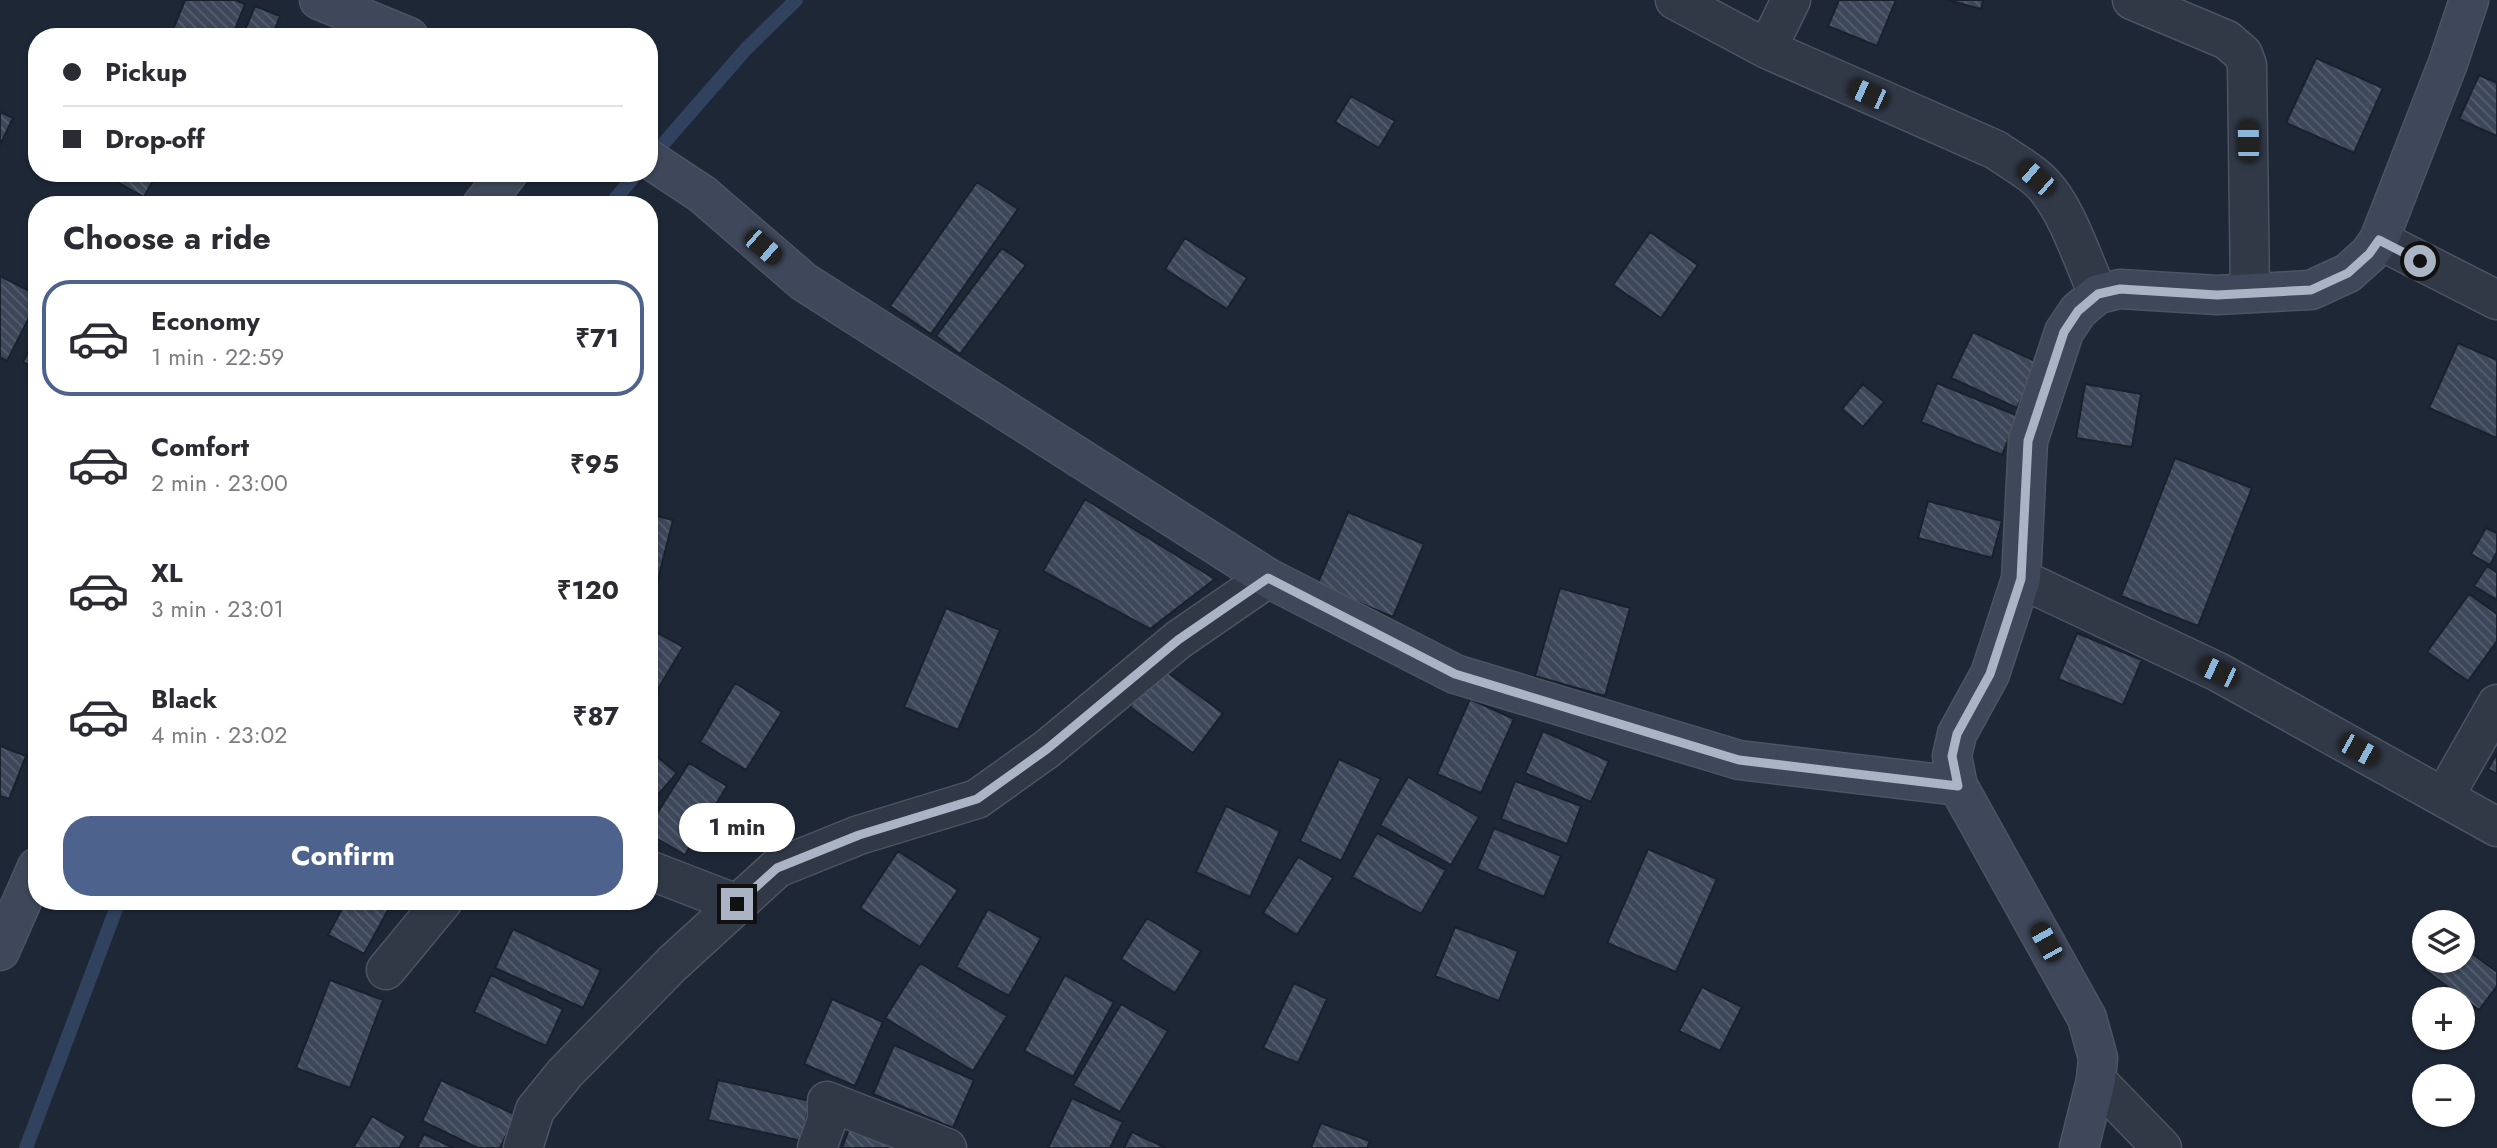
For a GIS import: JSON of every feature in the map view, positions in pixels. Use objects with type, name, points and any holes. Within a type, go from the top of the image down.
[{"type":"street","points":[[319,0],[387,28]]},
{"type":"street","points":[[1675,0],[1767,49],[1996,150],[2023,168],[2048,189],[2098,294]]},
{"type":"street","points":[[1767,49],[1791,0]]},
{"type":"street","points":[[2132,0],[2227,40],[2243,54],[2247,65],[2250,293]]},
{"type":"street","points":[[2079,1148],[2096,1080],[2098,1058],[2087,1018],[1958,786],[1952,756],[1957,734],[1990,674],[2021,579],[2028,441],[2064,332],[2078,311],[2098,294],[2120,289],[2217,295],[2311,290],[2348,273],[2369,254],[2379,240],[2448,63],[2469,0]]},
{"type":"street","points":[[658,165],[702,194],[804,282],[1268,578],[1455,674],[1739,760],[1958,786]]},
{"type":"street","points":[[489,196],[501,182]]},
{"type":"street","points":[[2379,240],[2497,300]]},
{"type":"street","points":[[523,1148],[536,1110],[565,1073],[672,964],[777,868],[859,835],[977,799],[1047,749],[1178,640],[1268,578]]},
{"type":"street","points":[[2021,579],[2218,672],[2497,827]]},
{"type":"street","points":[[2444,797],[2497,704]]},
{"type":"street","points":[[658,873],[737,904]]},
{"type":"street","points":[[0,951],[28,887]]},
{"type":"street","points":[[386,970],[436,910]]},
{"type":"street","points":[[2096,1080],[2162,1148]]},
{"type":"street","points":[[817,1148],[827,1119],[827,1101],[947,1148]]},
{"type":"building","points":[[185,0],[235,0],[245,4],[236,28],[174,28]]},
{"type":"building","points":[[1839,0],[1896,0],[1877,46],[1828,26]]},
{"type":"building","points":[[1947,0],[1983,0],[1981,9]]},
{"type":"building","points":[[255,6],[280,16],[275,28],[246,28]]},
{"type":"building","points":[[2316,58],[2383,88],[2354,153],[2286,123]]},
{"type":"building","points":[[2479,75],[2497,83],[2497,136],[2459,119]]},
{"type":"building","points":[[1351,96],[1395,121],[1379,148],[1335,122]]},
{"type":"building","points":[[0,112],[13,118],[0,145]]},
{"type":"building","points":[[117,182],[152,182],[142,196]]},
{"type":"building","points":[[977,182],[1018,209],[931,334],[890,306]]},
{"type":"building","points":[[1650,232],[1698,265],[1661,318],[1613,285]]},
{"type":"building","points":[[1185,238],[1247,278],[1227,309],[1165,269]]},
{"type":"building","points":[[1002,248],[1026,265],[960,354],[936,336]]},
{"type":"building","points":[[0,276],[28,290],[28,320],[7,361],[0,357]]},
{"type":"building","points":[[1973,332],[2039,363],[2017,408],[1951,378]]},
{"type":"building","points":[[2458,343],[2497,360],[2497,438],[2429,408]]},
{"type":"building","points":[[28,352],[28,364],[23,362]]},
{"type":"building","points":[[1937,383],[2018,416],[2002,455],[1921,422]]},
{"type":"building","points":[[1863,384],[1884,402],[1863,427],[1842,409]]},
{"type":"building","points":[[2085,384],[2141,394],[2132,447],[2076,438]]},
{"type":"building","points":[[2175,458],[2252,488],[2198,626],[2121,596]]},
{"type":"building","points":[[1085,499],[1215,579],[1150,629],[1043,571]]},
{"type":"building","points":[[1928,501],[2002,521],[1992,558],[1918,538]]},
{"type":"building","points":[[1348,512],[1424,544],[1393,617],[1317,585]]},
{"type":"building","points":[[658,516],[673,520],[658,579]]},
{"type":"building","points":[[2486,528],[2497,533],[2497,552],[2490,565],[2471,554]]},
{"type":"building","points":[[2487,566],[2497,573],[2497,600],[2474,586]]},
{"type":"building","points":[[1560,588],[1630,608],[1605,696],[1535,676]]},
{"type":"building","points":[[2469,594],[2497,614],[2497,641],[2468,681],[2427,652]]},
{"type":"building","points":[[946,608],[1000,630],[958,730],[904,707]]},
{"type":"building","points":[[658,633],[683,647],[658,689]]},
{"type":"building","points":[[2077,633],[2142,660],[2123,705],[2058,679]]},
{"type":"building","points":[[1160,667],[1223,713],[1193,753],[1130,707]]},
{"type":"building","points":[[735,683],[782,712],[746,770],[700,742]]},
{"type":"building","points":[[1470,699],[1514,719],[1481,793],[1437,774]]},
{"type":"building","points":[[1543,731],[1609,761],[1591,802],[1525,773]]},
{"type":"building","points":[[0,746],[26,756],[9,799],[0,796]]},
{"type":"building","points":[[2497,753],[2497,774],[2488,769]]},
{"type":"building","points":[[658,757],[677,773],[658,795]]},
{"type":"building","points":[[1339,759],[1381,779],[1341,861],[1300,841]]},
{"type":"building","points":[[689,763],[727,786],[685,855],[658,839],[658,812]]},
{"type":"building","points":[[1408,777],[1479,817],[1451,865],[1380,825]]},
{"type":"building","points":[[1515,781],[1581,806],[1567,844],[1501,819]]},
{"type":"building","points":[[1226,806],[1280,831],[1250,897],[1196,872]]},
{"type":"building","points":[[1494,828],[1561,856],[1544,897],[1477,869]]},
{"type":"building","points":[[1377,833],[1446,870],[1421,914],[1352,877]]},
{"type":"building","points":[[1648,849],[1717,879],[1676,972],[1607,943]]},
{"type":"building","points":[[898,851],[958,890],[920,947],[860,908]]},
{"type":"building","points":[[1298,857],[1333,878],[1297,935],[1263,913]]},
{"type":"building","points":[[988,909],[1041,938],[1009,996],[956,967]]},
{"type":"building","points":[[341,910],[388,910],[364,954],[328,935]]},
{"type":"building","points":[[1147,918],[1201,951],[1175,993],[1121,959]]},
{"type":"building","points":[[1455,927],[1518,951],[1499,1001],[1435,976]]},
{"type":"building","points":[[513,929],[601,970],[583,1008],[495,968]]},
{"type":"building","points":[[2475,956],[2497,972],[2497,986],[2479,1010],[2475,1007],[2475,987],[2448,987],[2429,973],[2475,973]]},
{"type":"building","points":[[920,963],[1007,1016],[973,1071],[885,1018]]},
{"type":"building","points":[[491,975],[563,1009],[546,1046],[474,1012]]},
{"type":"building","points":[[1065,975],[1114,1002],[1073,1077],[1024,1051]]},
{"type":"building","points":[[330,980],[383,1000],[350,1088],[296,1068]]},
{"type":"building","points":[[1294,983],[1327,999],[1298,1063],[1263,1048]]},
{"type":"building","points":[[1702,987],[1742,1007],[1720,1051],[1679,1031]]},
{"type":"building","points":[[832,999],[883,1022],[855,1086],[804,1064]]},
{"type":"building","points":[[1121,1004],[1168,1031],[1120,1112],[1073,1085]]},
{"type":"building","points":[[894,1045],[974,1080],[953,1128],[873,1094]]},
{"type":"building","points":[[441,1080],[516,1115],[500,1148],[478,1148],[422,1121]]},
{"type":"building","points":[[718,1080],[810,1101],[802,1141],[708,1120]]},
{"type":"building","points":[[1072,1098],[1123,1122],[1110,1148],[1048,1148]]},
{"type":"building","points":[[372,1116],[406,1136],[399,1148],[353,1148]]},
{"type":"building","points":[[1321,1123],[1370,1141],[1367,1148],[1311,1148]]},
{"type":"building","points":[[850,1126],[913,1148],[842,1148]]},
{"type":"building","points":[[1132,1132],[1166,1148],[1124,1148]]},
{"type":"building","points":[[424,1134],[454,1148],[417,1148]]},
{"type":"waterway","points":[[658,150],[746,49],[796,0]]},
{"type":"waterway","points":[[618,196],[629,182]]},
{"type":"waterway","points":[[26,1148],[116,910]]},
{"type":"route","points":[[737,904],[777,868],[859,835],[977,799],[1047,749],[1178,640],[1268,578],[1455,674],[1739,760],[1958,786],[1952,756],[1957,734],[1990,674],[2021,579],[2028,441],[2064,332],[2078,311],[2098,294],[2120,289],[2217,295],[2311,290],[2348,273],[2369,254],[2379,240],[2420,261]]}]
